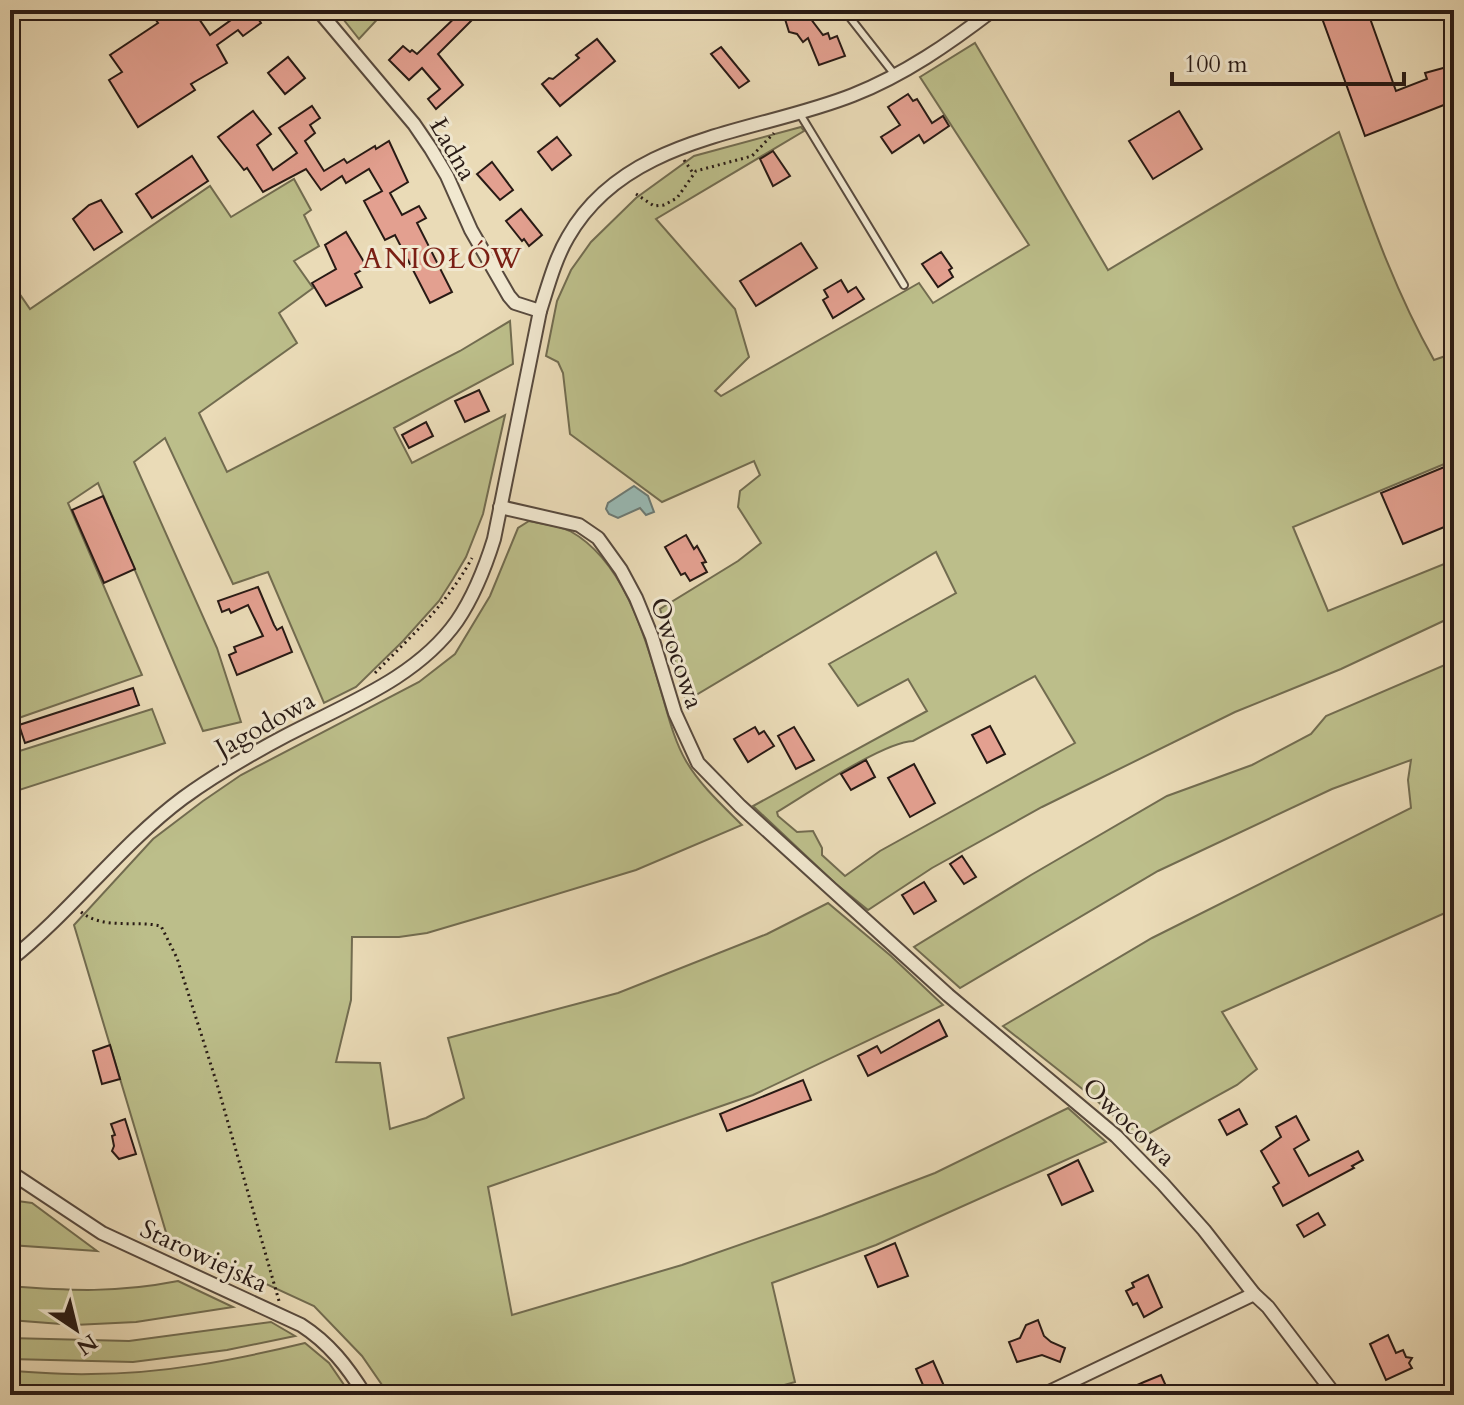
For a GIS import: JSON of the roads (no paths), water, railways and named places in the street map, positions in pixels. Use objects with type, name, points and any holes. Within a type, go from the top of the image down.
[{"type":"street","name":"Ładna","points":[[318,10],[414,124],[447,176],[471,230],[509,296],[515,303],[540,311]]},
{"type":"street","points":[[500,507],[540,311],[567,237],[609,186],[640,165],[682,146],[800,114],[855,94],[895,75],[959,37],[993,10]]},
{"type":"street","name":"Jagodowa","points":[[10,960],[155,821],[183,799],[237,762],[397,677],[423,658],[457,622],[471,599],[487,564],[500,507]]},
{"type":"street","name":"Owocowa","points":[[500,507],[579,525],[598,538],[636,598],[652,637],[675,713],[698,763],[740,806],[948,995],[1116,1136],[1174,1195],[1268,1307],[1335,1395]]},
{"type":"street","name":"Starowiejska","points":[[10,1172],[102,1233],[283,1316],[318,1336],[337,1354],[365,1395]]},
{"type":"street","points":[[1043,1395],[1254,1294]]},
{"type":"lane","points":[[844,10],[895,75]]},
{"type":"lane","points":[[800,114],[904,285]]},
{"type":"water","points":[[634,486],[648,496],[654,512],[646,515],[640,508],[618,518],[609,514],[606,509],[608,503]]},
{"type":"district","name":"ANIOŁÓW","points":[[443,259]]}]
